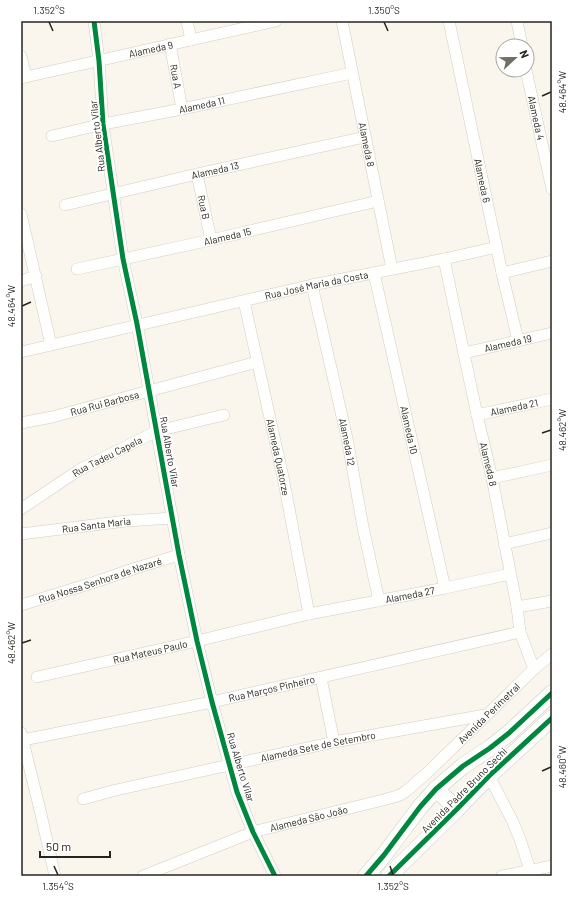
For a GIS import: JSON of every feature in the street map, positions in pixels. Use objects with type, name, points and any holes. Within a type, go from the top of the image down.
[{"type":"main road","name":"Avenida Padre Bruno Sechi","points":[[366,876],[436,789],[463,766],[509,733],[552,693]]},
{"type":"main road","name":"Avenida Padre Bruno Sechi","points":[[389,876],[489,776],[552,718]]},
{"type":"main road","points":[[436,789],[457,809]]},
{"type":"street","name":"Rua Alberto Vilar","points":[[94,21],[104,124],[123,259],[150,390],[197,641],[229,765],[253,832],[275,876]]},
{"type":"street","points":[[187,21],[191,40]]},
{"type":"street","name":"Alameda 9","points":[[23,77],[191,40],[254,23],[276,21]]},
{"type":"street","name":"Alameda 8","points":[[342,21],[392,269]]},
{"type":"street","name":"Alameda 6","points":[[449,21],[502,273],[518,340]]},
{"type":"street","points":[[517,21],[520,38]]},
{"type":"street","name":"Rua A","points":[[170,44],[182,109]]},
{"type":"street","points":[[21,56],[23,77]]},
{"type":"street","name":"Alameda 11","points":[[52,136],[352,73]]},
{"type":"street","name":"Alameda 4","points":[[528,78],[552,189]]},
{"type":"street","name":"Alameda 13","points":[[65,205],[365,137]]},
{"type":"street","name":"Rua B","points":[[197,174],[210,240]]},
{"type":"street","name":"Alameda 15","points":[[77,268],[210,240],[378,201]]},
{"type":"street","points":[[21,214],[51,345]]},
{"type":"street","name":"Rua José Maria da Costa","points":[[21,352],[137,324],[312,285],[497,247]]},
{"type":"street","name":"Alameda 8","points":[[444,259],[492,478],[517,607],[520,632],[534,669]]},
{"type":"street","points":[[502,273],[552,262]]},
{"type":"street","name":"Alameda 10","points":[[374,273],[445,588]]},
{"type":"street","points":[[21,281],[36,276]]},
{"type":"street","name":"Alameda 12","points":[[312,285],[347,438],[363,527],[379,601]]},
{"type":"street","name":"Alameda Quatorze","points":[[244,301],[283,477],[309,614]]},
{"type":"street","name":"Alameda 19","points":[[464,353],[552,333]]},
{"type":"street","name":"Rua Rui Barbosa","points":[[21,423],[52,417],[257,362]]},
{"type":"street","name":"Alameda 21","points":[[477,415],[552,399]]},
{"type":"street","name":"Rua Tadeu Capela","points":[[21,509],[82,469],[157,431],[224,415]]},
{"type":"street","points":[[492,478],[552,465]]},
{"type":"street","name":"Rua Santa Maria","points":[[21,534],[126,521],[173,518]]},
{"type":"street","points":[[504,544],[552,533]]},
{"type":"street","name":"Rua Nossa Senhora de Nazaré","points":[[21,605],[180,555]]},
{"type":"street","name":"Alameda 27","points":[[309,614],[510,574]]},
{"type":"street","points":[[517,607],[552,601]]},
{"type":"street","name":"Rua Mateus Paulo","points":[[37,677],[309,614]]},
{"type":"street","name":"Rua Marços Pinheiro","points":[[22,736],[212,702],[520,632]]},
{"type":"street","name":"Avenida Perimetral","points":[[426,774],[485,715],[552,654]]},
{"type":"street","points":[[321,678],[334,742]]},
{"type":"street","name":"Alameda Sete de Setembro","points":[[83,799],[116,790],[334,742],[485,715]]},
{"type":"street","points":[[22,736],[55,876]]},
{"type":"street","name":"Alameda São João","points":[[143,876],[253,832],[400,795],[426,774]]},
{"type":"street","points":[[489,776],[512,820],[530,870]]},
{"type":"street","points":[[502,876],[552,866]]},
{"type":"cycle path","points":[[94,21],[99,61],[103,124],[123,259],[137,324],[179,555],[197,641],[237,792],[253,832],[275,876]]},
{"type":"cycle path","points":[[366,876],[436,789],[463,766],[509,733],[552,693]]},
{"type":"cycle path","points":[[389,876],[489,776],[552,718]]}]
